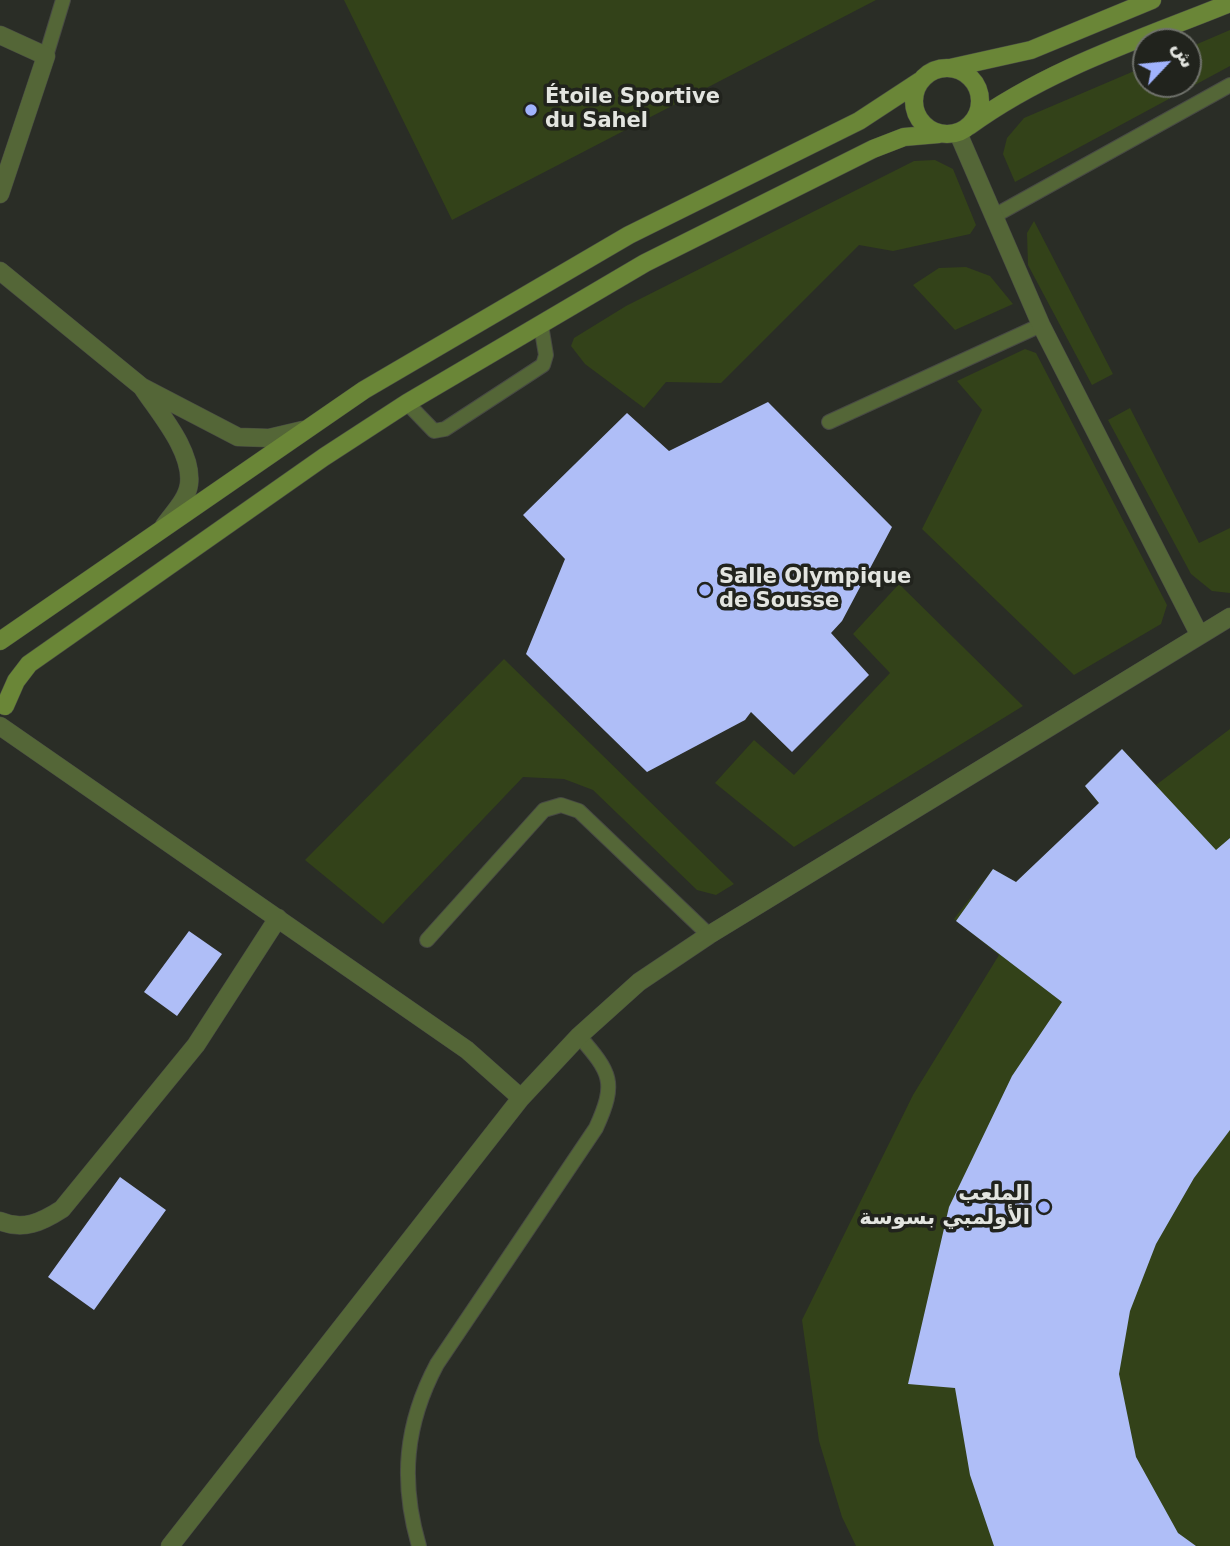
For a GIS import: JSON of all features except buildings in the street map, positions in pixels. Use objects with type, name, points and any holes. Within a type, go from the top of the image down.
[{"type":"main road","points":[[0,641],[364,390],[629,235],[859,121],[939,69],[1031,50],[1152,0]]},
{"type":"main road","points":[[2,712],[16,681],[29,664],[324,457],[407,403],[645,263],[873,149],[904,137],[963,130],[1001,103],[1045,78],[1230,2]]},
{"type":"main road","points":[[950,68],[970,77],[980,97],[976,118],[963,130]]},
{"type":"main road","points":[[920,81],[914,102],[916,113],[929,130],[939,134]]},
{"type":"main road","points":[[0,682],[2,712]]},
{"type":"street","points":[[0,35],[46,56],[0,194]]},
{"type":"street","points":[[963,130],[994,216],[1041,325],[1199,634]]},
{"type":"street","points":[[0,271],[142,387],[237,437],[268,438],[303,430]]},
{"type":"street","points":[[142,387],[187,461],[189,483],[184,499],[163,528]]},
{"type":"street","points":[[170,1546],[521,1098],[579,1036],[639,982],[709,935],[1230,617]]},
{"type":"street","points":[[0,726],[467,1049],[521,1098]]},
{"type":"street","points":[[0,1221],[15,1226],[32,1225],[62,1209],[196,1045],[278,918]]},
{"type":"lane","points":[[46,56],[63,0]]},
{"type":"lane","points":[[994,216],[1230,85]]},
{"type":"lane","points":[[407,403],[434,431],[445,429],[542,365],[546,355],[541,325]]},
{"type":"lane","points":[[829,422],[1041,325]]},
{"type":"lane","points":[[427,940],[544,810],[561,805],[579,811],[709,935]]},
{"type":"lane","points":[[419,1546],[406,1485],[407,1453],[422,1391],[437,1364],[596,1128],[609,1100],[610,1080],[603,1063],[579,1036]]},
{"type":"green space","name":"Étoile Sportive du Sahel","points":[[344,0],[876,0],[452,220]]},
{"type":"green space","points":[[1230,30],[1230,66],[1202,81],[1202,42]]},
{"type":"green space","points":[[1132,72],[1132,98],[1171,98],[1015,182],[1003,154],[1007,138],[1024,118]]},
{"type":"green space","points":[[935,160],[953,169],[976,225],[970,234],[893,251],[859,245],[721,383],[666,382],[644,408],[585,364],[571,346],[574,338],[626,306],[914,161]]},
{"type":"green space","points":[[1034,221],[1113,374],[1092,385],[1028,265],[1027,233]]},
{"type":"green space","points":[[966,267],[990,276],[1013,304],[955,330],[913,285],[939,268]]},
{"type":"green space","points":[[1025,349],[1036,353],[1167,605],[1161,624],[1074,675],[922,529],[982,410],[957,381]]},
{"type":"green space","points":[[1130,408],[1199,543],[1230,528],[1230,593],[1212,591],[1191,574],[1108,420]]},
{"type":"green space","points":[[899,584],[1023,706],[794,847],[715,783],[754,740],[794,775],[890,673],[853,634]]},
{"type":"green space","points":[[504,659],[734,884],[716,895],[697,890],[593,790],[564,779],[523,777],[383,924],[305,860]]},
{"type":"green space","name":"الملعب الأولمبي بسوسة","points":[[1230,729],[1230,1546],[856,1546],[842,1517],[819,1441],[802,1320],[913,1095],[999,955],[954,919],[993,869],[1016,882],[1099,804],[1085,786],[1122,749],[1156,785]]},
{"type":"place","name":"Étoile Sportive du Sahel","points":[[531,110]]},
{"type":"place","name":"Salle Olympique de Sousse","points":[[705,590]]},
{"type":"place","name":"الملعب الأولمبي بسوسة","points":[[1044,1207]]}]
